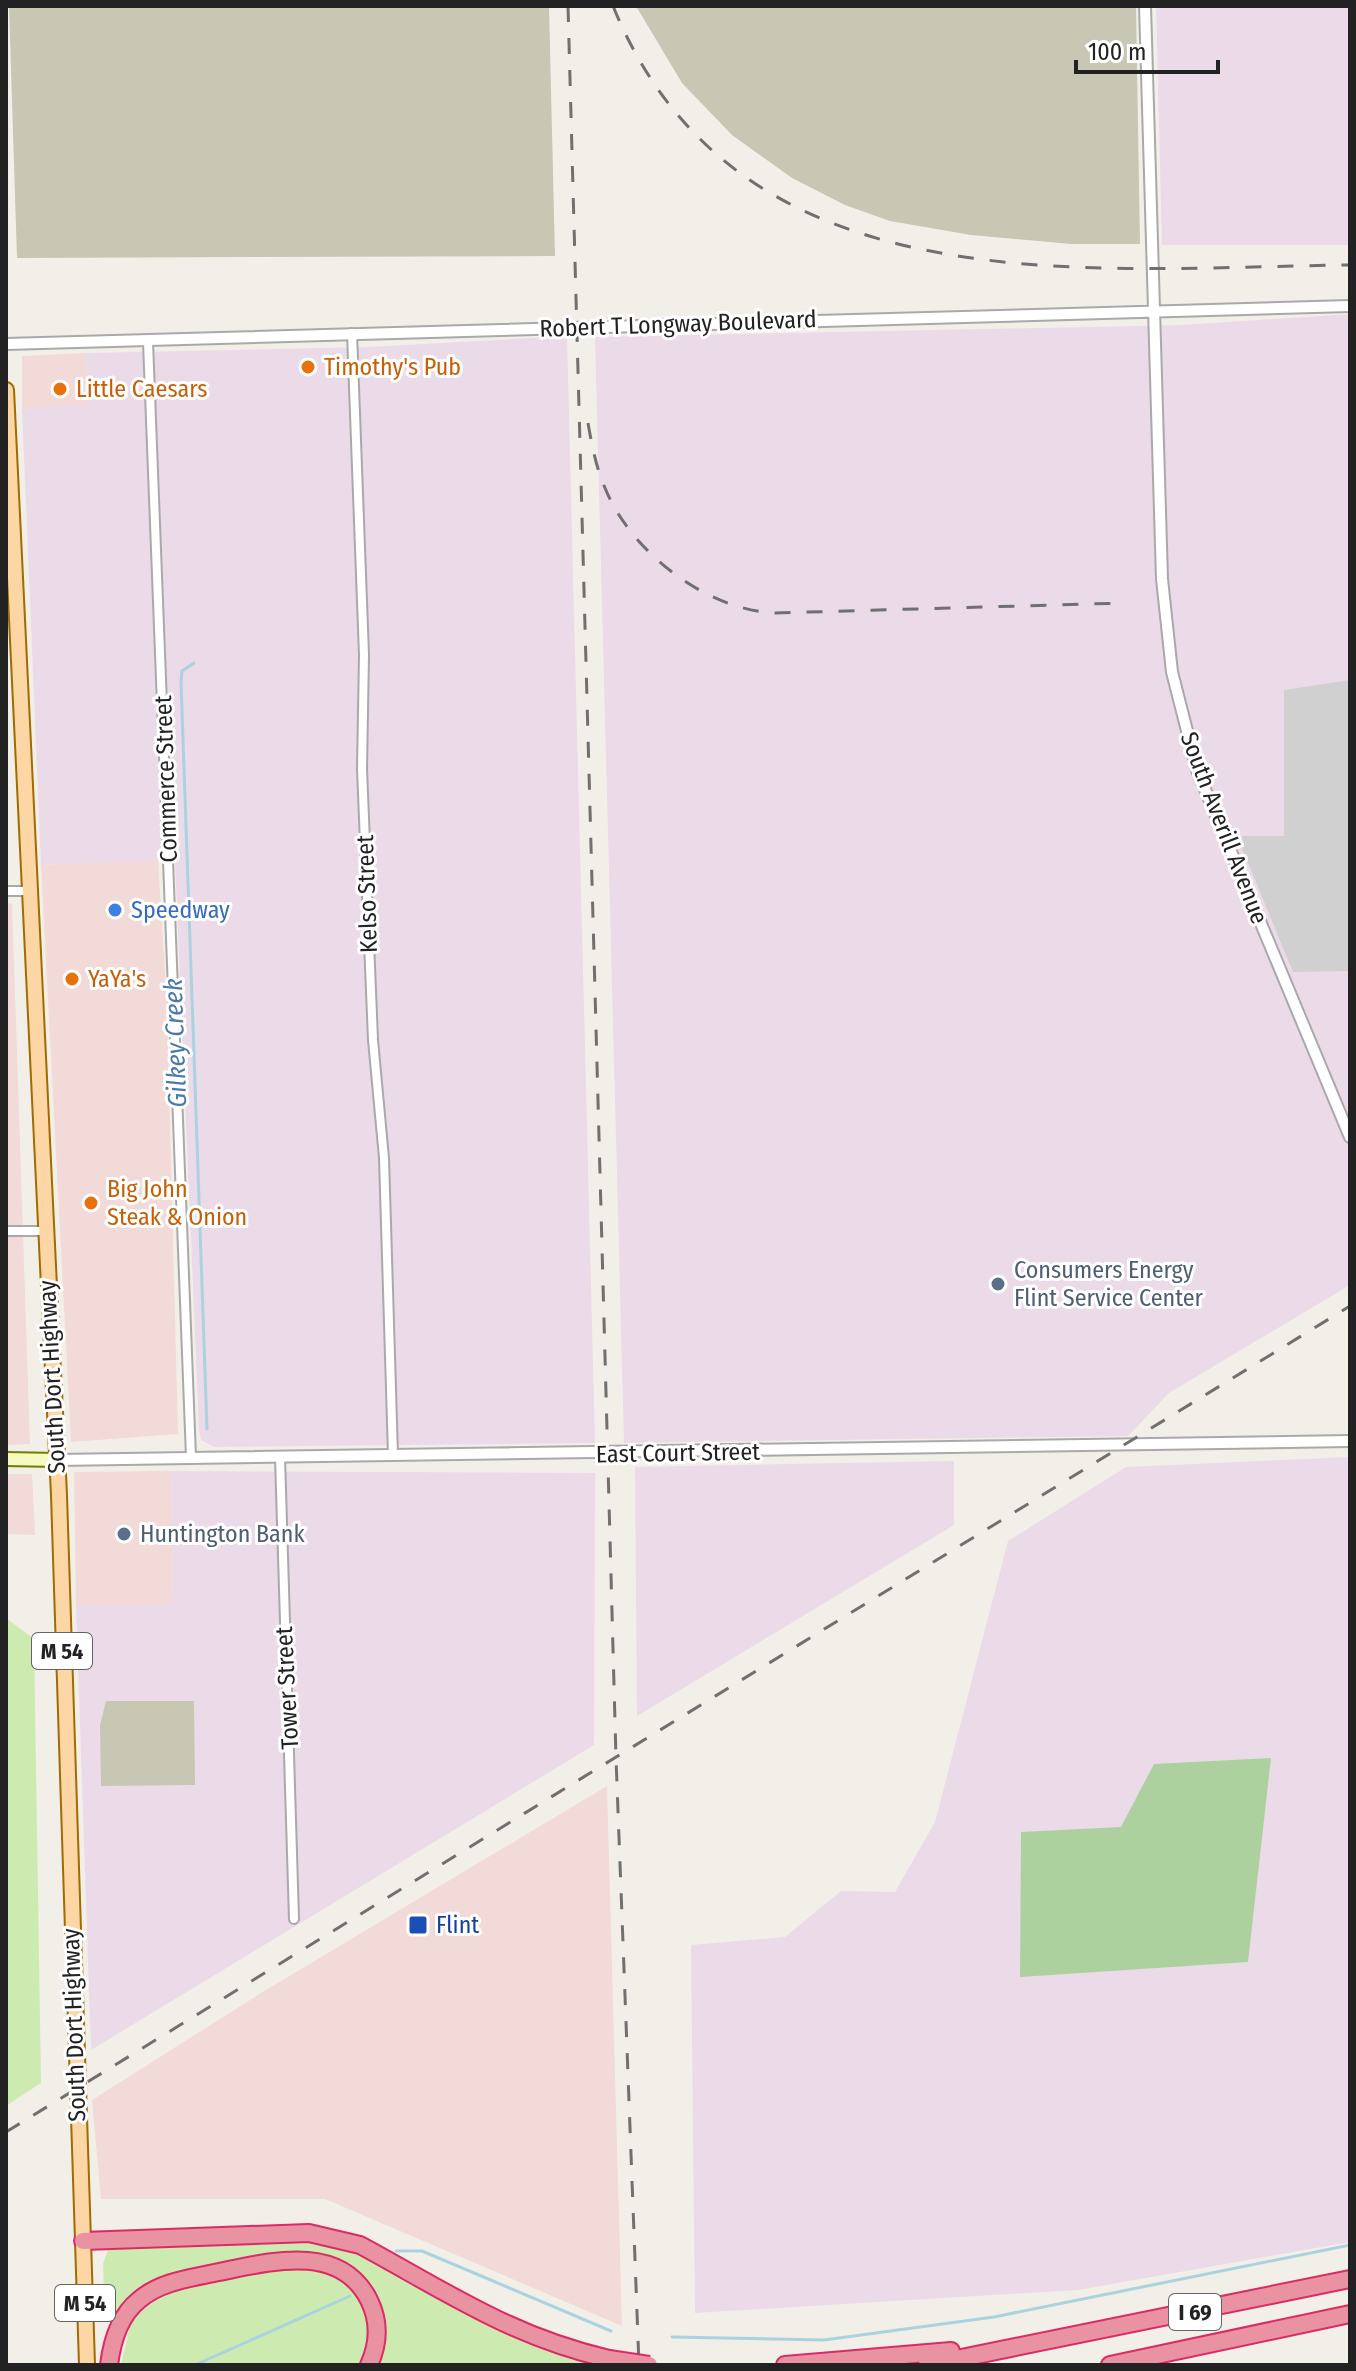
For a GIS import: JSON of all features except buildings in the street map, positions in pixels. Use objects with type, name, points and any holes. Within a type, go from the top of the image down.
[{"type":"highway","points":[[83,2241],[294,2233],[335,2236],[360,2245],[505,2326],[546,2342],[609,2359],[649,2365]]},
{"type":"highway","points":[[109,2365],[119,2326],[130,2309],[148,2293],[187,2279],[271,2261],[302,2259],[340,2270],[367,2297],[377,2330],[369,2365]]},
{"type":"highway","name":"I 69","points":[[927,2365],[1350,2279]]},
{"type":"highway","name":"I 69","points":[[1110,2365],[1350,2314]]},
{"type":"highway","points":[[785,2365],[1040,2343]]},
{"type":"main road","name":"South Dort Highway","points":[[6,390],[57,1460],[87,2365]]},
{"type":"main road","name":"East Court Street","points":[[6,1459],[57,1460]]},
{"type":"street","name":"South Averill Avenue","points":[[1145,6],[1163,594],[1178,706],[1212,812],[1350,1137]]},
{"type":"street","name":"Robert T Longway Boulevard","points":[[6,344],[1350,306]]},
{"type":"street","name":"Kelso Street","points":[[352,333],[364,655],[362,769],[373,1040],[384,1158],[393,1455]]},
{"type":"street","name":"Commerce Street","points":[[148,342],[191,1457]]},
{"type":"street","points":[[6,891],[30,891]]},
{"type":"street","points":[[6,1231],[44,1231]]},
{"type":"street","name":"East Court Street","points":[[57,1460],[1350,1441]]},
{"type":"street","name":"Tower Street","points":[[280,1457],[294,1919]]},
{"type":"shaded area","points":[[9,6],[549,6],[555,256],[17,258]]},
{"type":"shaded area","points":[[636,6],[1136,6],[1140,244],[1071,244],[971,235],[890,221],[845,205],[792,178],[732,135],[682,83]]},
{"type":"shaded area","points":[[1156,6],[1350,6],[1350,245],[1162,245]]},
{"type":"shaded area","points":[[1350,314],[1350,1285],[1169,1393],[1128,1436],[624,1443],[595,337],[1182,325]]},
{"type":"shaded area","points":[[567,336],[595,1443],[214,1447],[201,1440],[199,1430],[175,860],[41,865],[22,409],[87,405],[86,353],[368,347]]},
{"type":"shaded area","points":[[86,353],[87,406],[22,409],[22,356]]},
{"type":"shaded area","points":[[1350,680],[1350,971],[1293,972],[1237,836],[1284,836],[1284,690]]},
{"type":"shaded area","points":[[158,860],[167,1005],[178,1434],[71,1442],[41,865]]},
{"type":"shaded area","points":[[12,903],[30,1444],[6,1445],[6,904]]},
{"type":"shaded area","points":[[1350,1457],[1350,2242],[1078,2290],[695,2313],[691,1945],[785,1937],[841,1891],[895,1892],[935,1822],[1008,1541],[1126,1467]]},
{"type":"shaded area","points":[[954,1461],[954,1525],[637,1716],[635,1467]]},
{"type":"shaded area","points":[[171,1471],[173,1605],[76,1606],[74,1472]]},
{"type":"shaded area","points":[[171,1471],[595,1473],[594,1745],[91,2050],[76,1606],[173,1604]]},
{"type":"shaded area","points":[[6,1474],[32,1474],[35,1535],[6,1534]]},
{"type":"shaded area","points":[[106,1701],[194,1701],[195,1785],[101,1786],[100,1725]]},
{"type":"shaded area","points":[[607,1786],[622,2326],[325,2199],[101,2199],[92,2100],[261,1993]]},
{"type":"green space","points":[[6,1618],[34,1639],[41,2083],[6,2106]]},
{"type":"green space","points":[[1271,1758],[1248,1962],[1020,1977],[1021,1832],[1121,1827],[1154,1764]]},
{"type":"green space","points":[[315,2242],[357,2252],[493,2328],[550,2350],[609,2365],[375,2365],[382,2339],[346,2266],[191,2273],[114,2321],[105,2318],[103,2264],[108,2249]]},
{"type":"green space","points":[[302,2267],[337,2279],[360,2299],[369,2328],[361,2365],[121,2365],[129,2330],[126,2328],[141,2311],[160,2298],[182,2288],[230,2275]]},
{"type":"waterway","name":"Gilkey Creek","points":[[194,663],[182,671],[181,682],[207,1429]]},
{"type":"waterway","points":[[672,2337],[824,2340],[994,2317],[1350,2245]]},
{"type":"waterway","points":[[396,2251],[422,2251],[611,2331]]},
{"type":"waterway","points":[[195,2365],[350,2296]]},
{"type":"railway","points":[[568,6],[616,1758],[639,2365]]},
{"type":"railway","points":[[613,6],[669,105],[743,175],[830,222],[928,251],[1032,265],[1140,269],[1350,265]]},
{"type":"railway","points":[[588,423],[605,488],[633,534],[674,573],[723,601],[775,613],[1125,603]]},
{"type":"railway","points":[[6,2132],[1350,1306]]},
{"type":"place","name":"Timothy's Pub","points":[[308,367]]},
{"type":"place","name":"Little Caesars","points":[[60,389]]},
{"type":"place","name":"Speedway","points":[[115,910]]},
{"type":"place","name":"YaYa's","points":[[72,979]]},
{"type":"place","name":"Big John Steak & Onion","points":[[91,1203]]},
{"type":"place","name":"Consumers Energy Flint Service Center","points":[[998,1284]]},
{"type":"place","name":"Huntington Bank","points":[[124,1534]]},
{"type":"place","name":"Flint","points":[[418,1925]]}]
